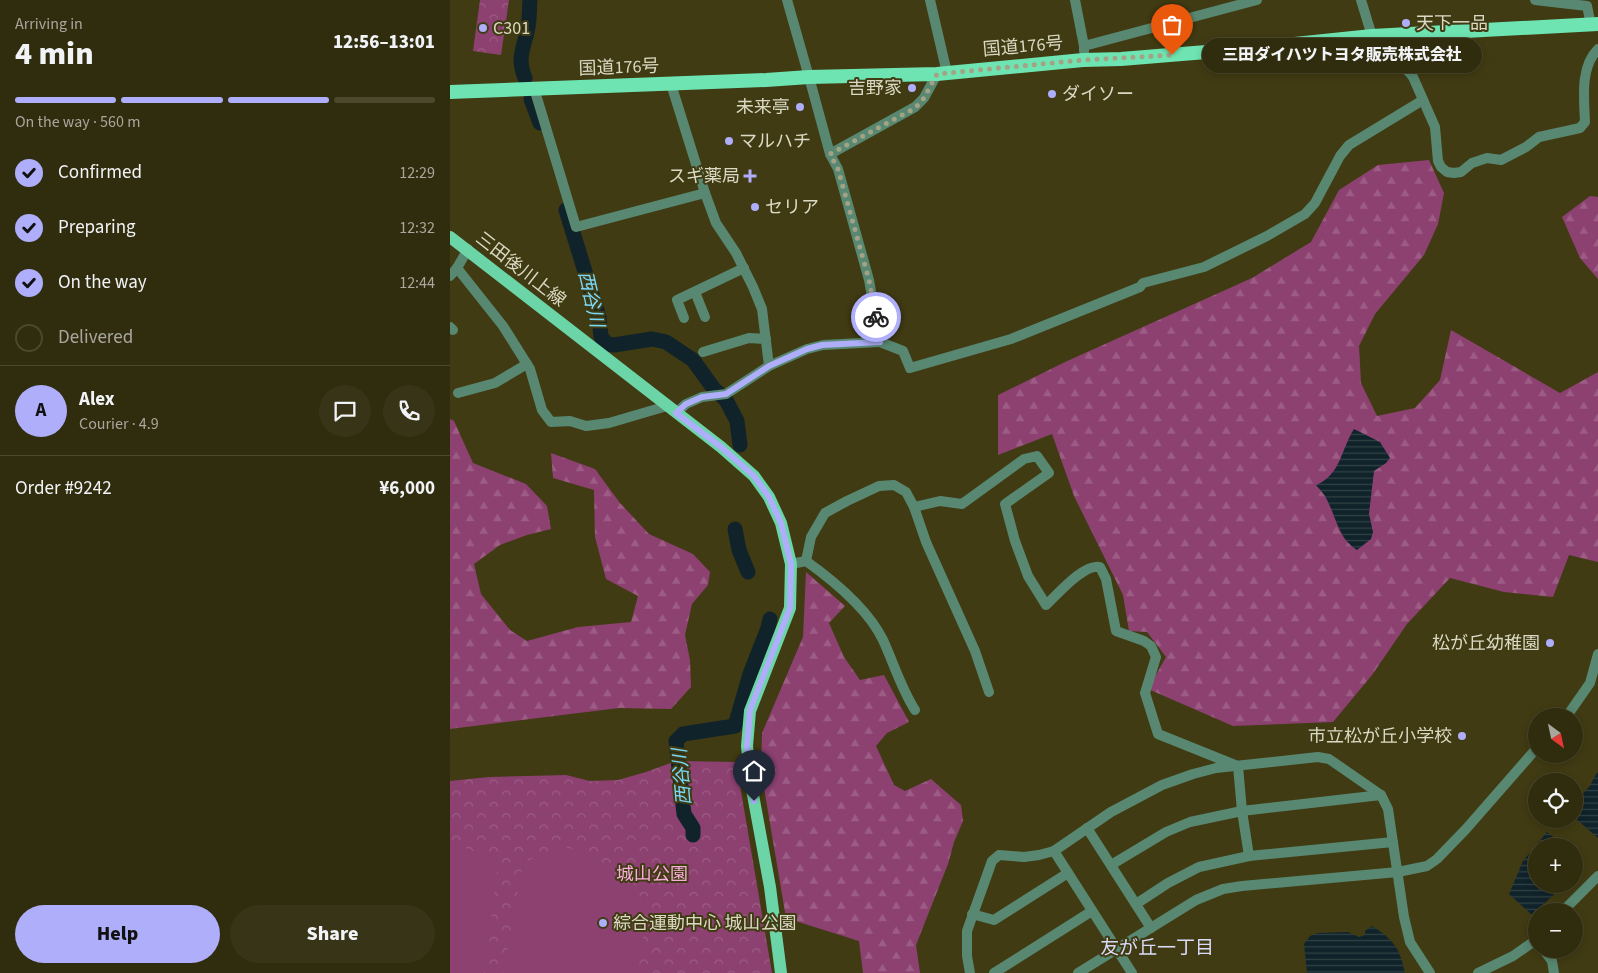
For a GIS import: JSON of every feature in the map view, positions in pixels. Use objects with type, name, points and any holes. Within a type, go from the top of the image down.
[{"type":"highway","name":"国道176号","points":[[450,92],[942,73],[1084,53],[1172,55],[1372,36],[1594,24]]},
{"type":"main road","name":"三田後川上線","points":[[450,237],[468,249],[721,447],[754,476],[769,497],[781,523],[791,564],[790,608],[750,710],[747,746],[751,784],[770,887],[781,973]]},
{"type":"street","points":[[787,0],[830,154],[838,169],[869,280],[880,342]]},
{"type":"street","points":[[830,154],[915,108],[942,73],[930,0]]},
{"type":"street","points":[[1075,0],[1084,53],[1257,0]]},
{"type":"street","points":[[1361,0],[1375,52],[1379,60],[1384,64],[1401,66],[1408,71],[1435,127],[1438,161],[1447,172],[1461,172],[1472,162],[1487,158],[1501,160],[1539,137],[1580,128],[1585,122],[1584,91],[1587,66],[1598,48]]},
{"type":"street","points":[[1534,0],[1586,6],[1594,24]]},
{"type":"street","points":[[671,84],[716,223],[744,268],[754,287],[762,309],[769,366]]},
{"type":"street","points":[[534,88],[576,227],[705,192]]},
{"type":"street","points":[[457,268],[503,326],[527,364],[542,410],[551,422],[570,421],[586,426],[609,423],[671,409],[702,397],[726,394],[769,366],[807,349],[822,345],[880,342],[903,351],[910,368],[1011,339],[1140,287],[1143,284],[1204,267],[1282,228],[1305,214],[1315,203],[1340,156],[1349,145],[1423,100]]},
{"type":"street","points":[[450,276],[468,249]]},
{"type":"street","points":[[684,318],[677,300],[744,268]]},
{"type":"street","points":[[695,292],[705,317]]},
{"type":"street","points":[[703,352],[748,338],[766,340]]},
{"type":"street","points":[[458,393],[495,383],[527,364]]},
{"type":"street","points":[[914,508],[940,501],[962,504],[1024,459],[1037,456],[1049,473],[1005,504],[1015,541],[1028,576],[1046,605],[1088,568],[1100,567],[1106,579],[1116,631],[1144,641],[1151,646],[1156,657],[1145,693],[1158,734],[1238,766]]},
{"type":"street","points":[[806,561],[811,537],[825,513],[863,492],[879,486],[894,485],[906,492],[926,542],[975,650],[989,692]]},
{"type":"street","points":[[791,564],[806,561],[828,577],[866,615],[882,638],[905,693],[915,710]]},
{"type":"street","points":[[1573,708],[1590,683],[1598,654]]},
{"type":"street","points":[[970,973],[967,956],[967,931],[992,861],[996,857],[1004,855],[1024,857],[1054,850],[1111,812],[1162,785],[1216,768],[1318,757],[1329,759],[1381,796],[1388,809],[1404,917],[1410,942],[1430,973]]},
{"type":"street","points":[[1078,973],[1196,900],[1223,889],[1398,872],[1426,866],[1437,859],[1528,759]]},
{"type":"street","points":[[1238,766],[1242,812],[1249,856]]},
{"type":"street","points":[[1111,865],[1166,832],[1190,822],[1242,812],[1381,796]]},
{"type":"street","points":[[1087,828],[1151,928]]},
{"type":"street","points":[[1136,904],[1168,883],[1199,867],[1249,856],[1393,842]]},
{"type":"street","points":[[1054,850],[1132,973]]},
{"type":"street","points":[[972,914],[994,920],[1068,873]]},
{"type":"street","points":[[1571,903],[1598,876]]},
{"type":"street","points":[[994,973],[1092,911]]},
{"type":"street","points":[[1478,973],[1513,956],[1528,946]]},
{"type":"street","points":[[1550,958],[1554,973]]},
{"type":"green space","points":[[480,0],[509,0],[501,55],[473,51]]},
{"type":"green space","points":[[1429,160],[1444,193],[1438,224],[1424,255],[1375,314],[1359,346],[1361,383],[1377,416],[1415,408],[1440,380],[1451,330],[1560,393],[1598,372],[1598,562],[1569,555],[1553,597],[1504,592],[1450,578],[1407,624],[1372,675],[1333,722],[1233,726],[1148,689],[1166,657],[1147,632],[1129,631],[1123,595],[1074,496],[1052,434],[998,455],[998,395],[1065,362],[1252,278],[1311,242],[1339,190],[1378,165]]},
{"type":"green space","points":[[1590,196],[1598,197],[1598,279],[1580,258],[1562,217]]},
{"type":"green space","points":[[450,419],[454,421],[473,463],[526,484],[547,506],[551,529],[500,545],[474,564],[481,594],[510,630],[527,641],[578,627],[631,622],[638,596],[606,579],[595,537],[594,490],[553,478],[551,453],[595,469],[620,503],[649,534],[693,554],[710,572],[708,585],[692,604],[685,635],[690,660],[691,687],[671,709],[619,708],[450,729]]},
{"type":"green space","points":[[806,572],[845,606],[829,623],[844,657],[860,680],[884,675],[909,722],[887,733],[876,746],[894,785],[905,791],[931,779],[961,805],[963,821],[916,945],[920,973],[863,973],[859,941],[786,918],[761,770],[762,733],[803,637]]},
{"type":"green space","name":"城山公園","points":[[676,761],[736,762],[772,973],[450,973],[450,781],[489,777],[566,775],[590,781],[618,780]]},
{"type":"green space","points":[[450,841],[498,863],[484,973],[450,973]]},
{"type":"green space","points":[[561,846],[581,852],[631,886],[645,928],[636,973],[503,973],[523,863]]},
{"type":"water","points":[[1354,429],[1380,442],[1390,458],[1374,471],[1369,514],[1373,532],[1371,539],[1357,550],[1342,535],[1327,500],[1316,485],[1324,481],[1336,468]]},
{"type":"water","points":[[1598,771],[1598,838],[1583,825],[1583,793]]},
{"type":"water","points":[[1547,832],[1554,838],[1542,838]]},
{"type":"water","points":[[1528,855],[1528,893],[1555,893],[1545,903],[1528,903],[1528,911],[1509,894],[1523,861]]},
{"type":"water","points":[[1372,926],[1385,935],[1394,945],[1401,957],[1405,973],[1307,973],[1304,944],[1310,936],[1317,933],[1348,932],[1359,937],[1365,935],[1365,931]]},
{"type":"waterway","name":"西谷川","points":[[525,78],[521,60],[529,24],[530,0]]},
{"type":"waterway","name":"西谷川","points":[[531,99],[540,123]]},
{"type":"waterway","name":"西谷川","points":[[566,210],[599,317],[601,337],[607,344],[614,345],[652,339],[666,342],[693,360],[714,389],[726,400],[737,421],[740,445]]},
{"type":"waterway","name":"西谷川","points":[[735,529],[739,550],[748,572]]},
{"type":"waterway","name":"西谷川","points":[[693,835],[693,828],[684,814],[676,741],[683,734],[735,726],[750,674],[770,619]]},
{"type":"way so far","points":[[876,317],[869,280],[838,169],[830,154],[915,108],[924,98],[937,74],[1004,66],[1172,55]]},
{"type":"place","name":"天下一品","points":[[1406,23]]},
{"type":"place","name":"C301","points":[[483,28]]},
{"type":"place","name":"三田ダイハツトヨタ販売株式会社","points":[[1172,55]]},
{"type":"place","name":"吉野家","points":[[912,88]]},
{"type":"place","name":"ダイソー","points":[[1052,94]]},
{"type":"place","name":"未来亭","points":[[800,107]]},
{"type":"place","name":"マルハチ","points":[[729,141]]},
{"type":"place","name":"スギ薬局","points":[[750,176]]},
{"type":"place","name":"セリア","points":[[755,207]]},
{"type":"place","name":"松が丘幼稚園","points":[[1550,643]]},
{"type":"place","name":"市立松が丘小学校","points":[[1462,736]]},
{"type":"place","name":"綜合運動中心 城山公園","points":[[603,923]]},
{"type":"district","name":"友が丘一丁目","points":[[1157,947]]},
{"type":"route","points":[[754,801],[747,746],[750,710],[764,670],[790,608],[791,564],[781,523],[769,497],[754,476],[721,447],[676,413],[686,404],[702,397],[726,394],[769,366],[807,349],[822,345],[880,342],[876,317]]}]
